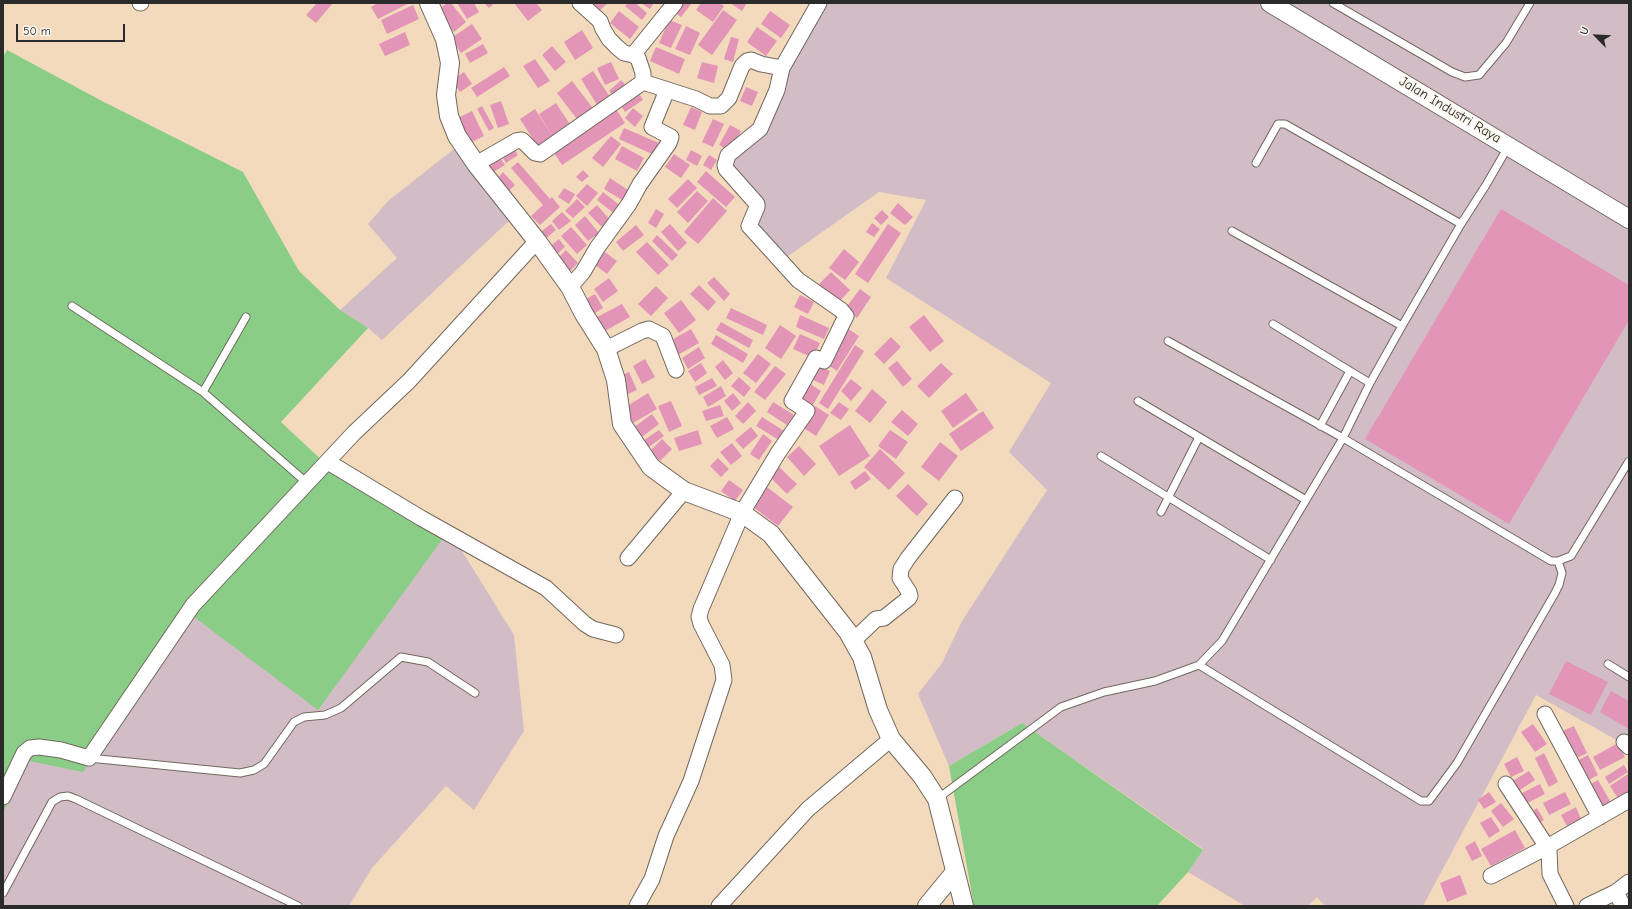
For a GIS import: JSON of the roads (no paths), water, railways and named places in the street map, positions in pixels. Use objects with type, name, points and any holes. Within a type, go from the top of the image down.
[{"type":"street","points":[[580,3],[600,21],[608,39],[624,53],[638,58],[641,64],[643,82]]},
{"type":"street","points":[[633,55],[675,3]]},
{"type":"street","points":[[637,906],[652,879],[666,836],[691,781],[724,680],[722,665],[699,617],[700,609],[742,513],[778,453],[807,411],[792,401],[816,358],[824,361],[846,316],[841,310],[798,280],[751,228],[749,223],[757,207],[756,204],[724,165],[728,155],[760,129],[777,90],[782,68],[819,3]]},
{"type":"street","name":"Jalan Industri Raya","points":[[1270,3],[1509,145],[1629,219]]},
{"type":"street","points":[[431,4],[445,39],[450,63],[446,96],[449,116],[457,136],[476,164],[537,241],[570,287],[584,314],[606,349],[616,380],[622,424],[651,466],[684,491],[742,513],[771,534],[853,640],[862,657],[878,710],[891,739],[922,776],[937,799],[964,906]]},
{"type":"street","points":[[643,82],[696,99],[710,106],[721,106],[729,98],[742,66],[746,61],[751,60],[761,64],[782,68]]},
{"type":"street","points":[[476,164],[516,141],[522,140],[536,154],[540,154],[643,82]]},
{"type":"street","points":[[570,287],[583,272],[597,248],[630,204],[640,184],[669,143],[671,137],[652,127],[666,90]]},
{"type":"street","points":[[3,797],[24,753],[30,748],[39,747],[61,750],[89,758],[193,605],[354,433],[409,381],[537,241]]},
{"type":"street","points":[[606,349],[642,331],[650,330],[663,336],[676,370]]},
{"type":"street","points":[[328,462],[421,518],[546,588],[585,624],[593,629],[616,635]]},
{"type":"street","points":[[628,558],[684,491]]},
{"type":"street","points":[[853,640],[876,619],[884,618],[909,598],[909,592],[900,578],[901,569],[955,498]]},
{"type":"street","points":[[1545,714],[1600,817]]},
{"type":"street","points":[[719,906],[808,809],[891,739]]},
{"type":"street","points":[[1506,784],[1550,852],[1550,874],[1566,906]]},
{"type":"street","points":[[1491,876],[1547,847],[1629,800]]},
{"type":"street","points":[[927,906],[955,872]]},
{"type":"street","points":[[1587,906],[1616,892],[1629,882]]},
{"type":"street","points":[[1616,892],[1623,906]]},
{"type":"lane","points":[[1333,3],[1452,72],[1465,77],[1479,75],[1506,43],[1530,3]]},
{"type":"lane","points":[[1256,163],[1278,124],[1283,123],[1461,224]]},
{"type":"lane","points":[[937,799],[1060,707],[1104,692],[1155,681],[1199,665],[1222,642],[1342,438],[1370,383],[1402,326],[1509,145]]},
{"type":"lane","points":[[1232,231],[1402,326]]},
{"type":"lane","points":[[72,306],[203,392],[307,483]]},
{"type":"lane","points":[[203,392],[246,317]]},
{"type":"lane","points":[[1273,324],[1370,383]]},
{"type":"lane","points":[[1168,341],[1342,438],[1551,561],[1558,562],[1571,556],[1629,461]]},
{"type":"lane","points":[[1320,426],[1350,371]]},
{"type":"lane","points":[[1138,401],[1306,500]]},
{"type":"lane","points":[[1161,512],[1170,497],[1199,437]]},
{"type":"lane","points":[[1101,456],[1271,560]]},
{"type":"lane","points":[[1199,665],[1421,801],[1429,801],[1457,763],[1555,593],[1562,573],[1558,562]]},
{"type":"lane","points":[[89,758],[240,773],[254,770],[264,764],[294,722],[304,717],[325,715],[340,708],[401,657],[428,662],[475,693]]},
{"type":"lane","points":[[1608,664],[1629,676]]},
{"type":"lane","points":[[3,893],[52,802],[60,797],[68,796],[298,906]]}]
